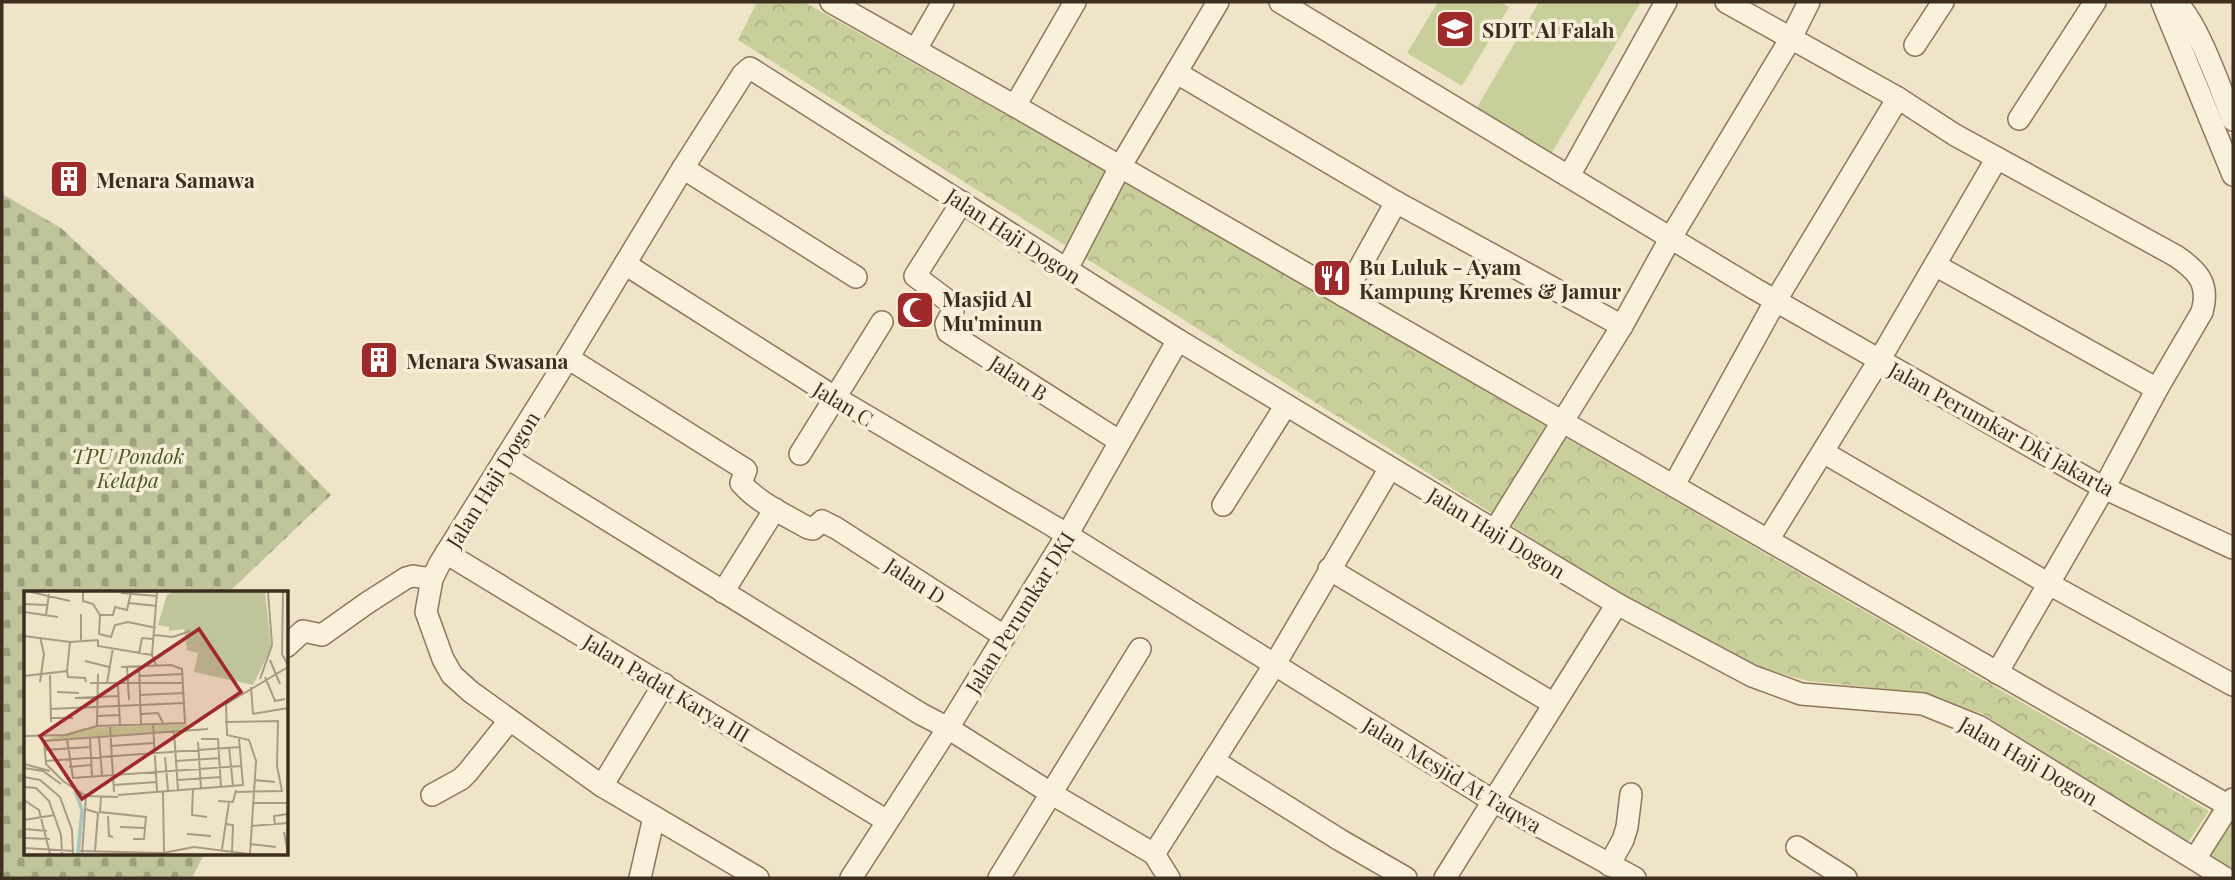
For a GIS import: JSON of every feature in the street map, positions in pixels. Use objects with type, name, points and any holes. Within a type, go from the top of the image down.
[{"type":"street","points":[[831,2],[1997,673],[2231,802],[2195,859]]},
{"type":"street","points":[[916,49],[943,2]]},
{"type":"street","points":[[1015,106],[1075,2]]},
{"type":"street","points":[[1067,269],[1120,167],[1218,2]]},
{"type":"street","name":"Jalan Perumkar Dki Jakarta","points":[[1280,2],[1670,239],[2104,488],[2233,548]]},
{"type":"street","points":[[1569,176],[1666,2]]},
{"type":"street","points":[[1726,2],[1898,98],[1955,135],[2176,256],[2199,276],[2206,299],[2202,312],[1997,673]]},
{"type":"street","points":[[1495,530],[1622,326],[1670,239],[1791,38],[1809,2]]},
{"type":"street","points":[[1915,45],[1943,2]]},
{"type":"street","points":[[2018,119],[2095,2]]},
{"type":"street","points":[[2175,6],[2194,26],[2233,120]]},
{"type":"street","points":[[2175,6],[2233,175]]},
{"type":"street","name":"Jalan Haji Dogon","points":[[758,878],[602,786],[471,692],[452,675],[426,612],[432,579],[446,553],[683,168],[746,70],[750,68],[1178,340],[1617,604],[1752,676],[1801,694],[1923,704],[1980,727],[2225,878]]},
{"type":"street","points":[[1177,73],[1396,202],[1622,326]]},
{"type":"street","points":[[1674,485],[1776,300],[1898,98]]},
{"type":"street","points":[[1768,540],[1880,359],[1997,158]]},
{"type":"street","points":[[683,168],[856,277]]},
{"type":"street","name":"Jalan B","points":[[962,202],[915,276],[951,303],[953,311],[946,324],[948,332],[1119,441]]},
{"type":"street","points":[[1343,296],[1396,202]]},
{"type":"street","name":"Jalan C","points":[[625,264],[836,398],[1067,535],[1275,664]]},
{"type":"street","points":[[1934,265],[2157,389]]},
{"type":"street","points":[[800,454],[882,322]]},
{"type":"street","name":"Jalan Perumkar DKI","points":[[851,878],[948,728],[1067,535],[1178,340]]},
{"type":"street","points":[[568,358],[746,470],[741,483],[775,509],[723,592]]},
{"type":"street","points":[[1223,505],[1286,405]]},
{"type":"street","points":[[1823,452],[2049,584],[2233,685]]},
{"type":"street","points":[[506,457],[921,714],[1154,854],[1169,878]]},
{"type":"street","points":[[1154,854],[1275,664],[1390,468]]},
{"type":"street","name":"Jalan D","points":[[775,509],[808,528],[813,529],[822,521],[1004,636]]},
{"type":"street","name":"Jalan Padat Karya III","points":[[446,553],[887,821]]},
{"type":"street","points":[[1329,569],[1554,704]]},
{"type":"street","points":[[289,644],[303,631],[322,635],[406,578],[413,576],[432,579]]},
{"type":"street","points":[[1445,878],[1617,604]]},
{"type":"street","points":[[999,878],[1140,649]]},
{"type":"street","name":"Jalan Mesjid At Taqwa","points":[[1275,664],[1493,801],[1635,878]]},
{"type":"street","points":[[602,786],[664,684]]},
{"type":"street","points":[[432,796],[461,779],[509,721]]},
{"type":"street","points":[[1214,761],[1406,878]]},
{"type":"street","points":[[1609,865],[1623,840],[1631,794]]},
{"type":"street","points":[[640,878],[654,817]]},
{"type":"street","points":[[1797,847],[1846,878]]},
{"type":"green space","points":[[757,2],[804,2],[1120,179],[2209,811],[2187,844],[1983,714],[1916,692],[1808,681],[1760,668],[1614,590],[738,40]]},
{"type":"green space","points":[[1438,2],[1501,2],[1509,7],[1462,86],[1407,53]]},
{"type":"green space","points":[[1539,2],[1641,2],[1551,154],[1476,109]]},
{"type":"green space","name":"TPU Pondok Kelapa","points":[[2,194],[61,228],[172,332],[331,495],[230,591],[24,591],[24,856],[203,856],[192,878],[2,878]]},
{"type":"green space","points":[[2233,801],[2233,877],[2199,854]]},
{"type":"place","name":"SDIT Al Falah","points":[[1455,29]]},
{"type":"place","name":"Menara Samawa","points":[[69,179]]},
{"type":"place","name":"Bu Luluk - Ayam Kampung Kremes & Jamur","points":[[1332,278]]},
{"type":"place","name":"Masjid Al Mu'minun","points":[[915,310]]},
{"type":"place","name":"Menara Swasana","points":[[379,360]]}]
